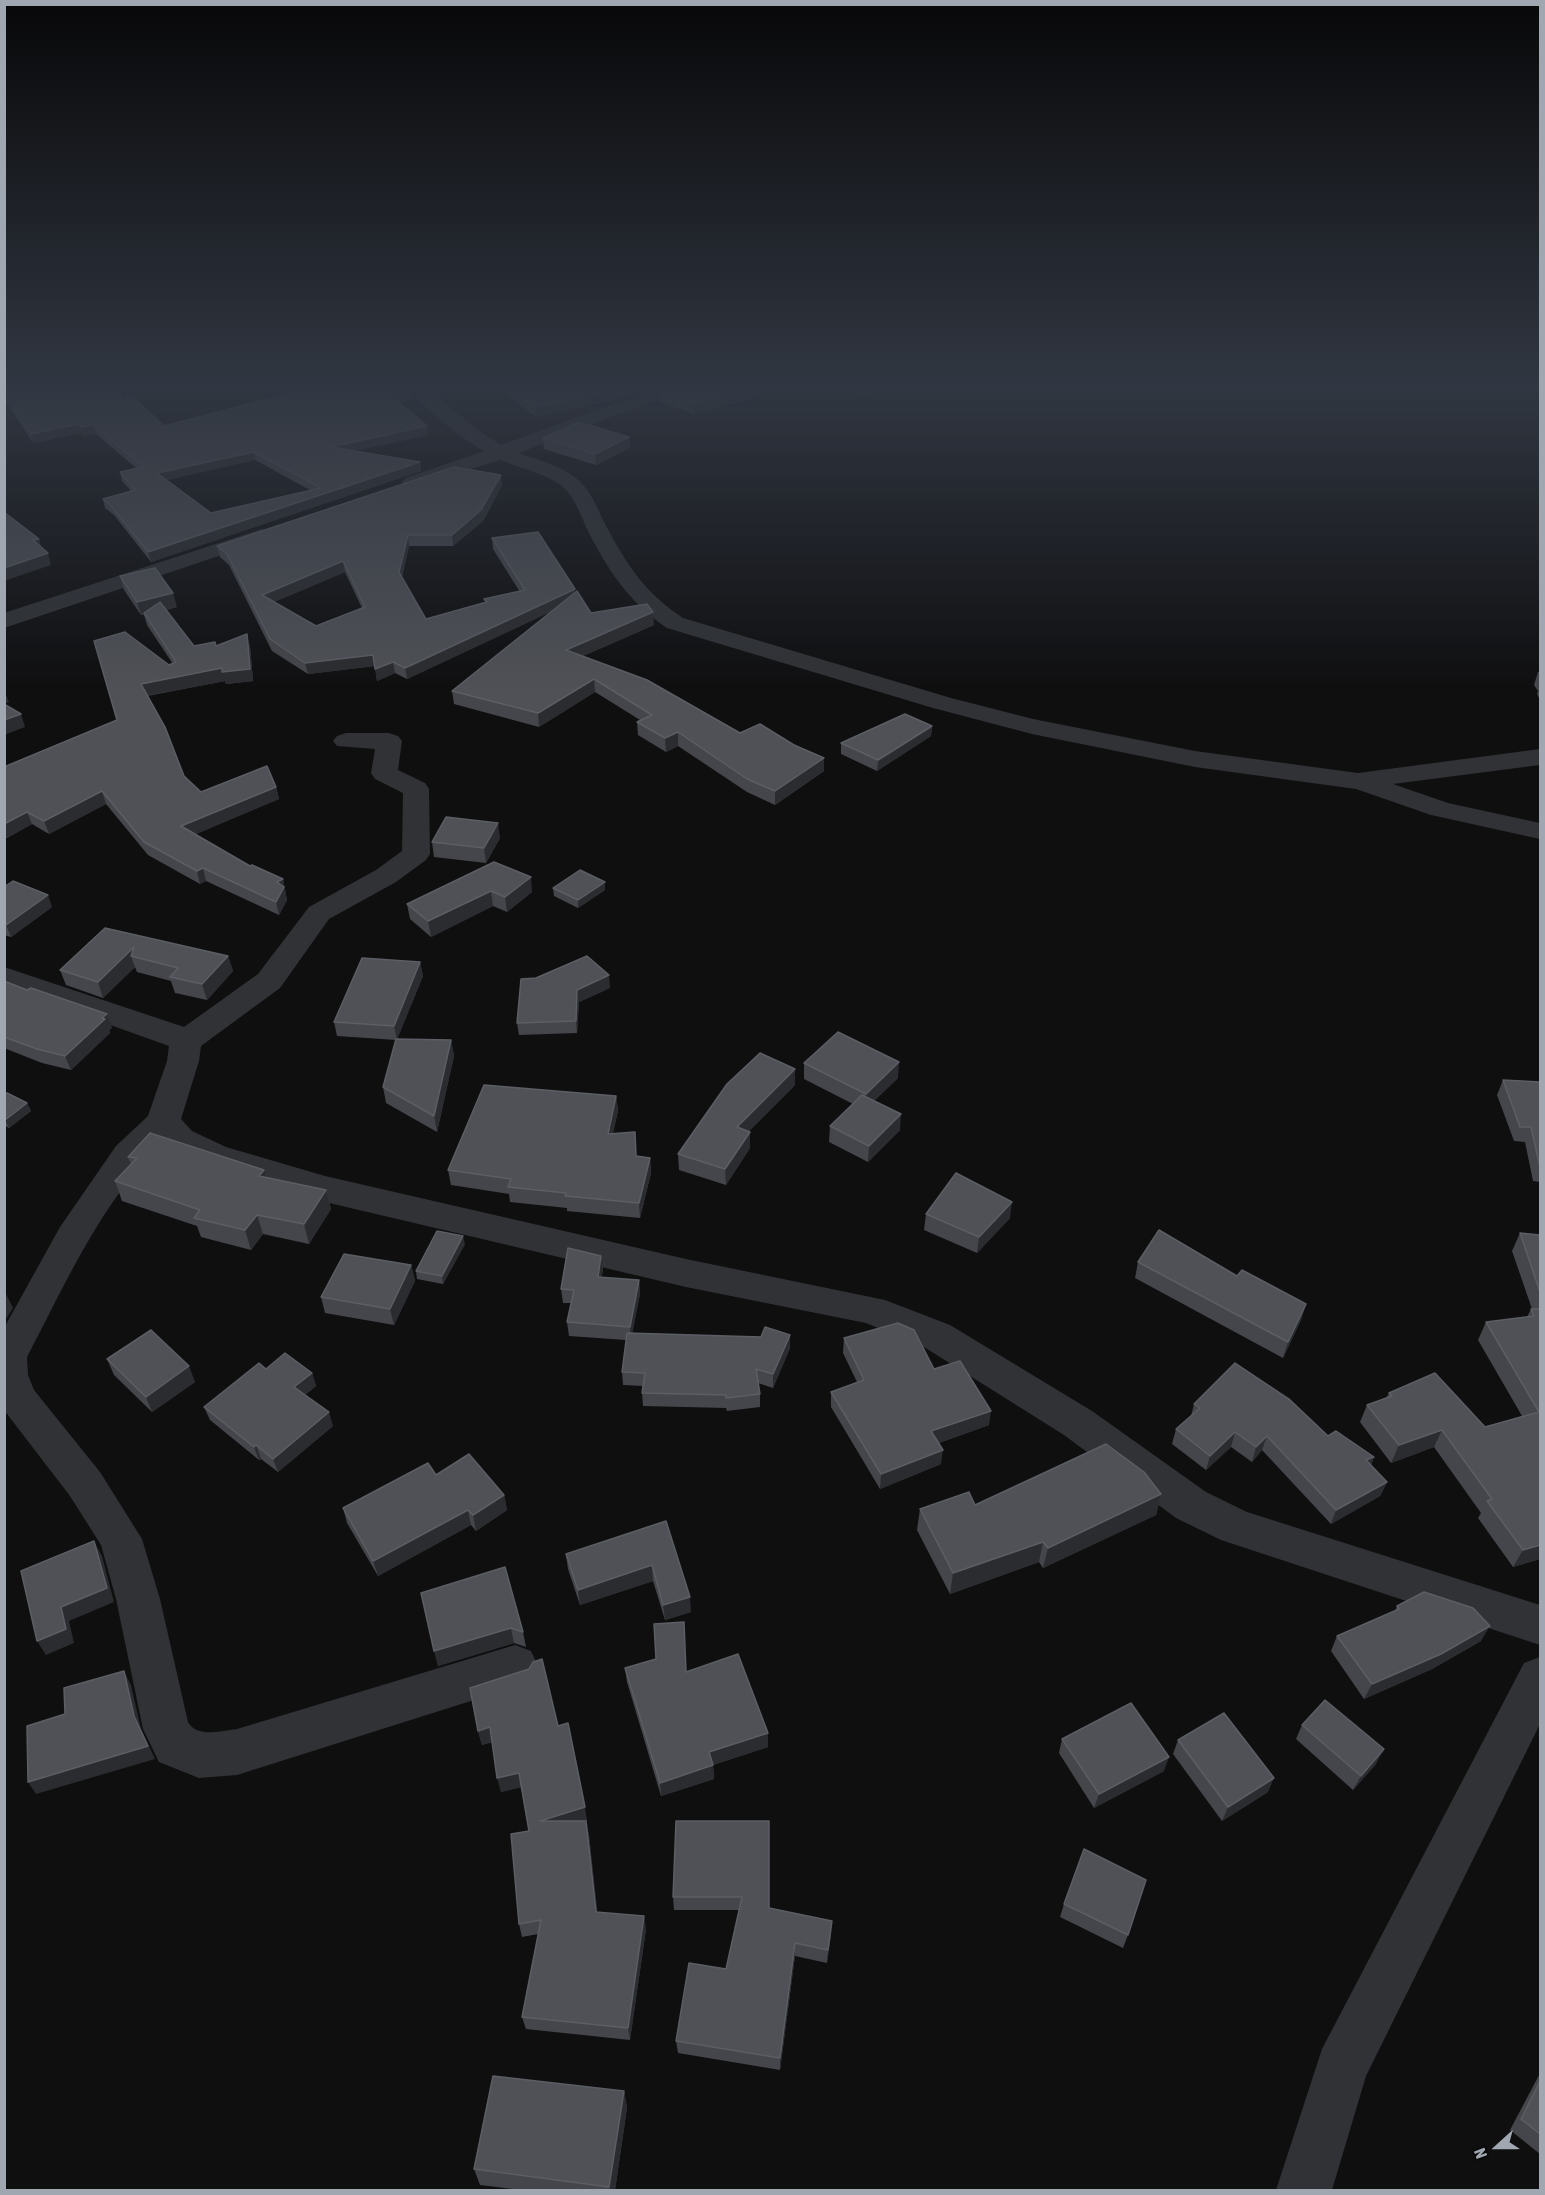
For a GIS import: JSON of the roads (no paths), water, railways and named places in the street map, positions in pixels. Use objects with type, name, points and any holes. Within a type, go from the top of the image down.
[{"type":"street","points":[[393,489],[401,486]]},
{"type":"street","points":[[573,486],[578,491],[632,589],[653,610],[675,624],[942,704],[1032,726],[1195,759],[1358,781],[1442,808],[1540,831]]},
{"type":"street","points":[[4,621],[276,530]]},
{"type":"street","points":[[185,1042],[269,981],[320,914],[386,876],[416,854],[416,789],[384,773],[389,741],[346,741]]},
{"type":"street","points":[[1358,781],[1540,757]]},
{"type":"street","points":[[4,976],[173,1035],[185,1042]]},
{"type":"street","points":[[185,1042],[185,1053],[168,1100],[164,1121],[128,1155],[73,1236],[8,1357],[9,1375],[18,1398],[85,1484],[121,1539],[138,1599],[166,1729],[176,1746],[199,1755],[237,1752],[515,1666]]},
{"type":"street","points":[[164,1121],[180,1139],[214,1156],[325,1189],[686,1273],[872,1310],[937,1336],[1078,1423],[1191,1505],[1236,1527],[1540,1625]]},
{"type":"street","points":[[1304,2190],[1341,2068],[1540,1678]]}]
